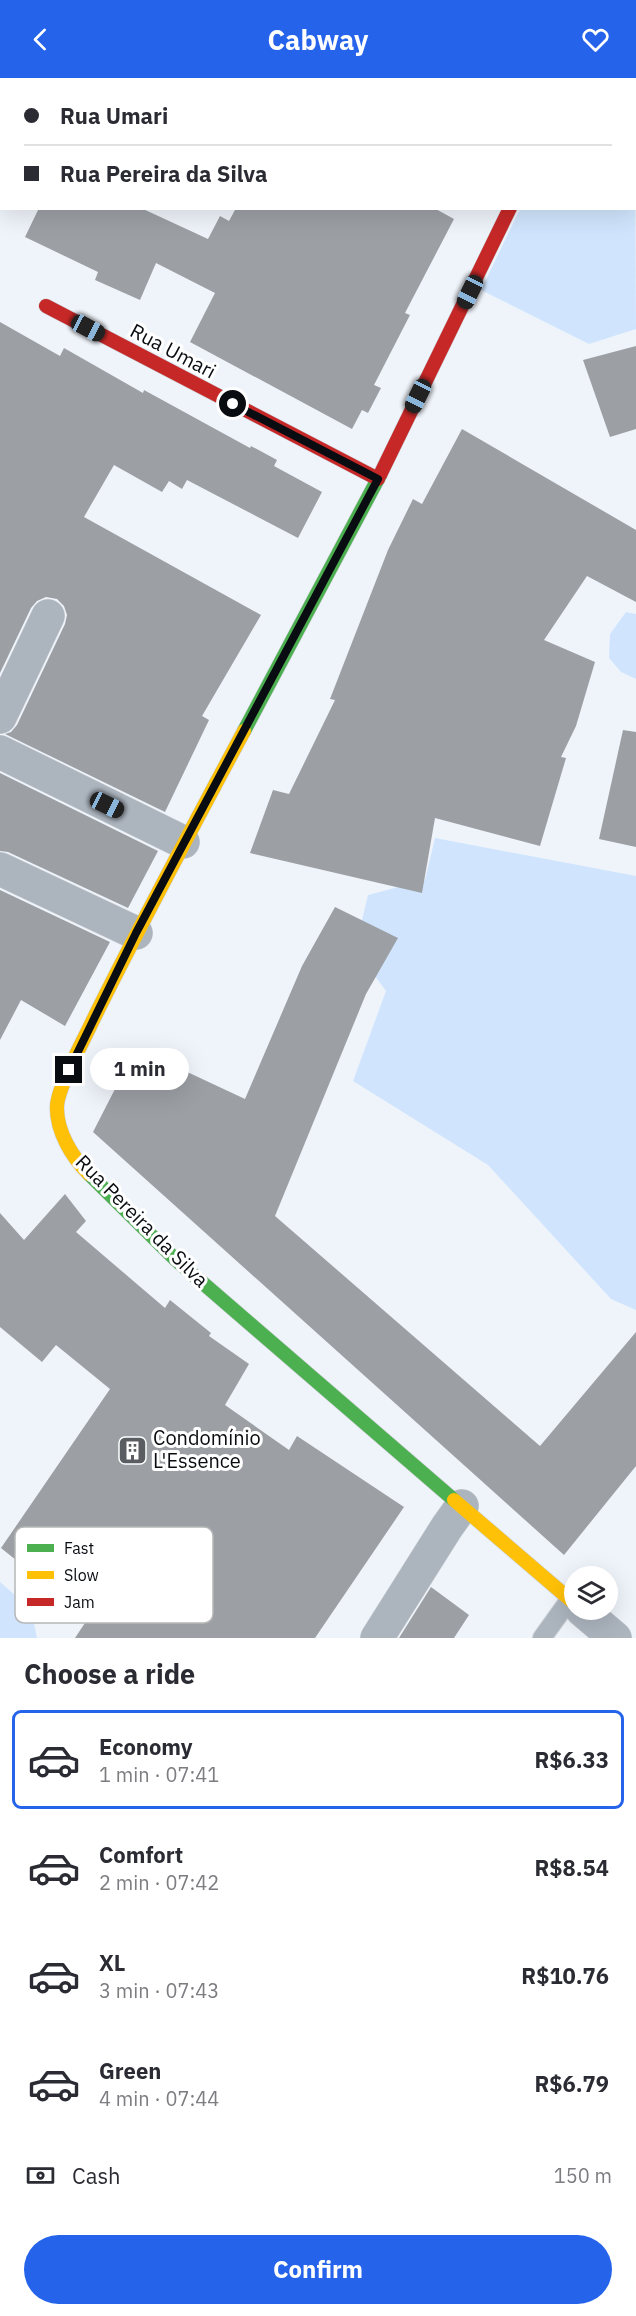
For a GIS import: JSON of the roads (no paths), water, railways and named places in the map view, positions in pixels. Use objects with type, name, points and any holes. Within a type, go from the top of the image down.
[{"type":"street","name":"Rua Pereira da Silva","points":[[509,210],[378,479],[136,933],[69,1070],[57,1105],[62,1132],[79,1164],[175,1259],[564,1594]]},
{"type":"street","name":"Rua Umari","points":[[46,306],[378,479]]},
{"type":"street","points":[[0,717],[48,616]]},
{"type":"street","points":[[0,752],[183,842]]},
{"type":"street","points":[[0,869],[136,933]]},
{"type":"street","points":[[377,1638],[462,1506]]},
{"type":"street","name":"Rua Pereira da Silva","points":[[594,1620],[615,1638]]},
{"type":"lane","points":[[542,1638],[564,1615]]},
{"type":"place","name":"Condomínio L'Essence","points":[[132,1450]]}]
